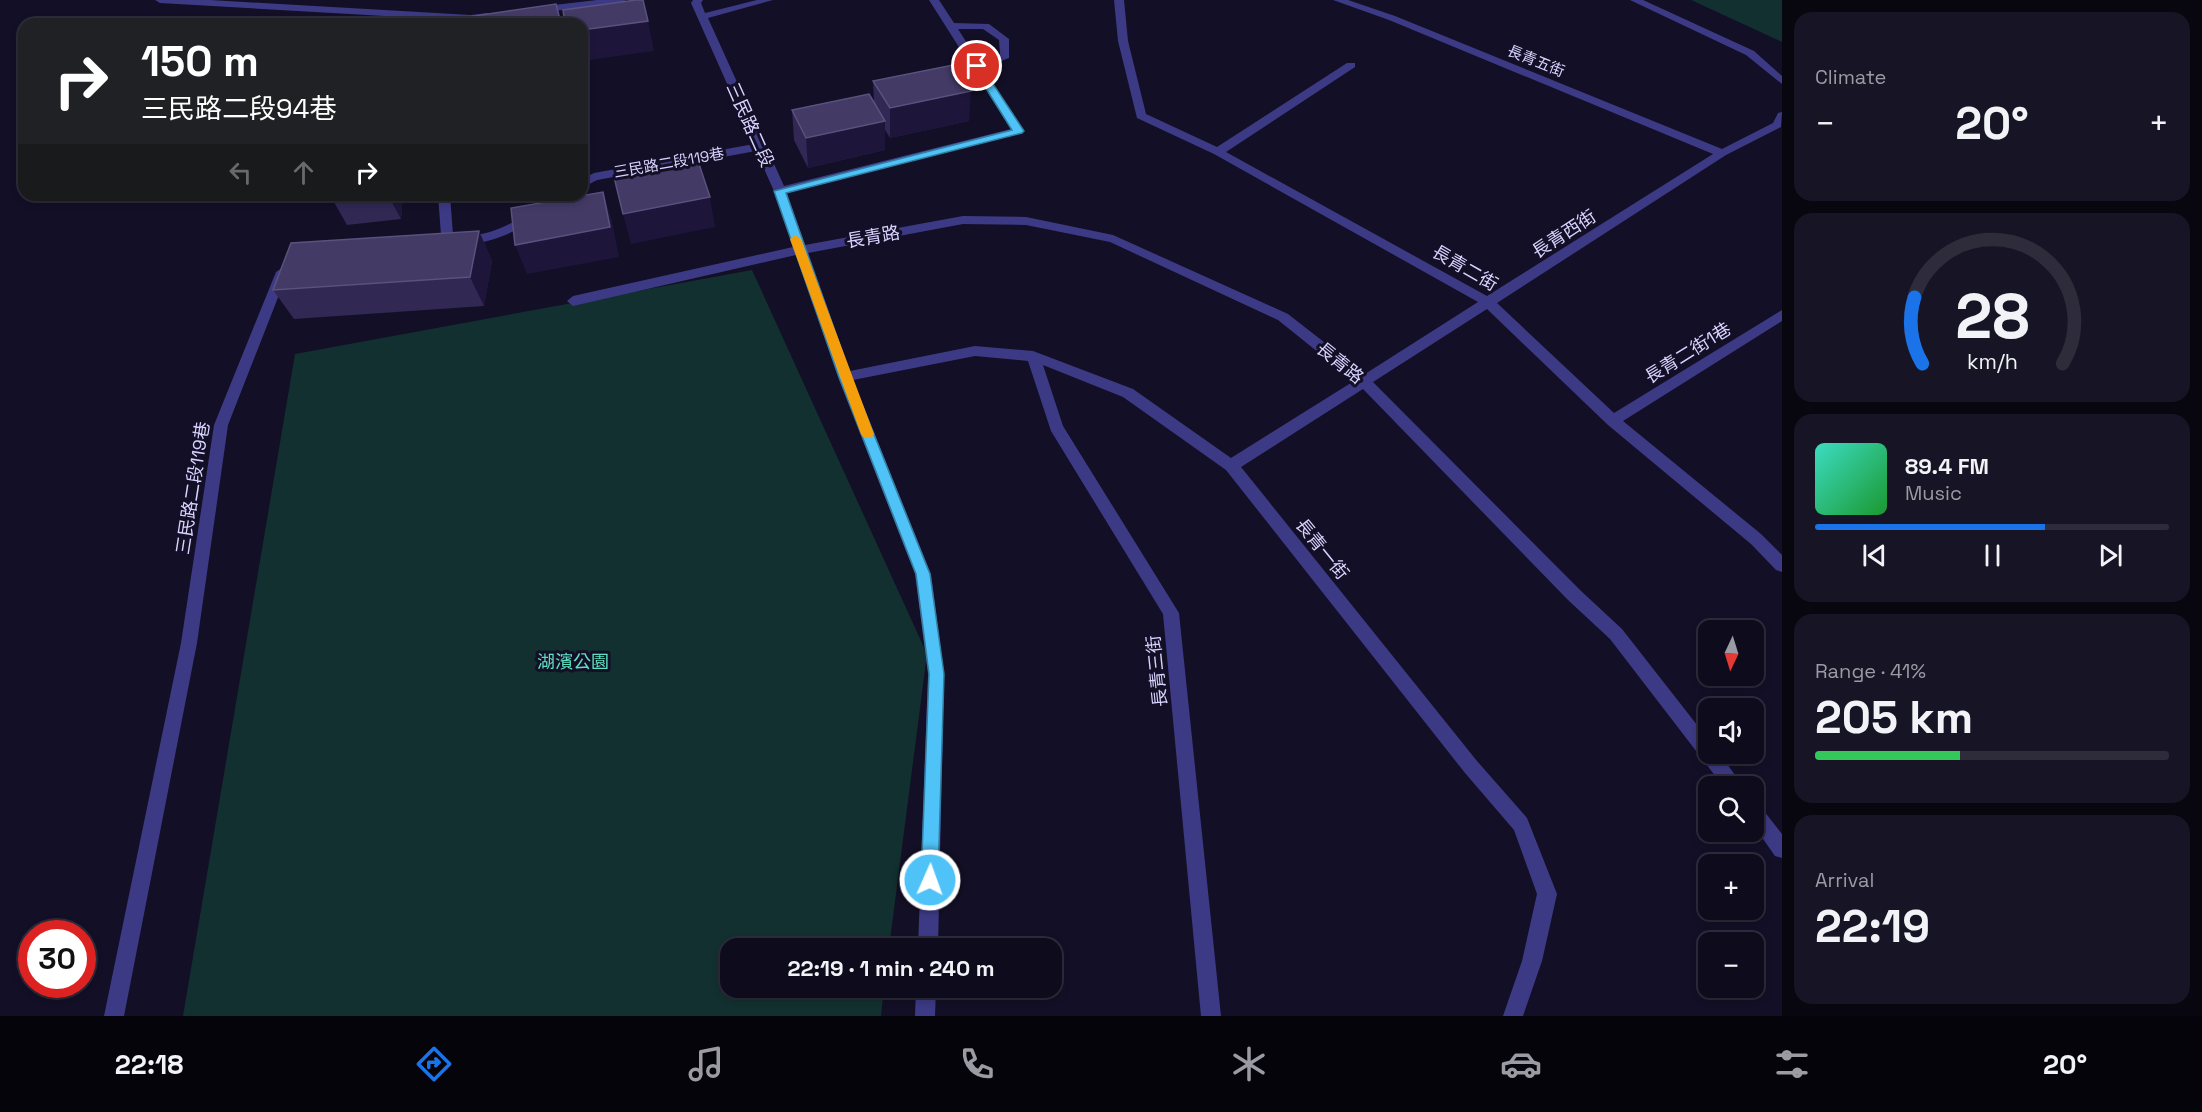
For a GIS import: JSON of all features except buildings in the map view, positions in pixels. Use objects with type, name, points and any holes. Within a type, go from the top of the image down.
[{"type":"street","points":[[160,0],[266,3],[436,18]]},
{"type":"street","points":[[528,11],[621,0]]},
{"type":"street","name":"三民路二段","points":[[698,0],[702,17],[780,191],[845,377],[923,574],[936,674],[928,938]]},
{"type":"street","points":[[702,17],[768,0]]},
{"type":"street","points":[[780,191],[1018,131],[934,0]]},
{"type":"street","name":"長青二街","points":[[1119,0],[1123,41],[1141,116],[1218,152],[1489,303],[1613,421],[1756,539],[1782,565]]},
{"type":"street","name":"長青五街","points":[[1338,0],[1392,18],[1722,153]]},
{"type":"street","points":[[1635,0],[1750,53],[1782,81]]},
{"type":"street","points":[[482,18],[494,15]]},
{"type":"street","points":[[951,26],[985,26],[1004,39],[1005,56],[977,66]]},
{"type":"street","points":[[1218,152],[1351,65]]},
{"type":"street","name":"長青西街","points":[[1231,466],[1722,153],[1777,125],[1782,115]]},
{"type":"street","name":"三民路二段119巷","points":[[588,180],[594,177],[759,147]]},
{"type":"street","points":[[444,201],[441,235],[468,239],[500,232],[554,201]]},
{"type":"street","name":"長青路","points":[[573,301],[799,250],[963,220],[1026,221],[1113,239],[1284,317],[1363,380],[1574,595],[1616,634],[1726,776]]},
{"type":"street","name":"三民路二段119巷","points":[[114,1016],[189,643],[221,425],[282,272],[291,265]]},
{"type":"street","name":"長青二街1巷","points":[[1613,421],[1782,315]]},
{"type":"street","name":"長青一街","points":[[845,377],[975,351],[1033,356],[1128,393],[1231,466],[1471,767],[1521,824],[1547,894],[1532,961],[1513,1016]]},
{"type":"street","name":"長青三街","points":[[1033,356],[1056,427],[1171,613],[1211,1016]]},
{"type":"street","points":[[1764,825],[1782,849]]},
{"type":"street","points":[[925,1016],[926,998]]},
{"type":"green space","points":[[1691,0],[1782,0],[1782,42]]},
{"type":"green space","name":"湖濱公園","points":[[752,270],[927,654],[890,938],[720,938],[720,998],[883,998],[881,1016],[183,1016],[295,354]]},
{"type":"slow traffic","points":[[795,239],[867,434]]},
{"type":"route","points":[[930,880],[936,674],[923,574],[845,377],[780,191],[1018,131],[977,66]]}]
